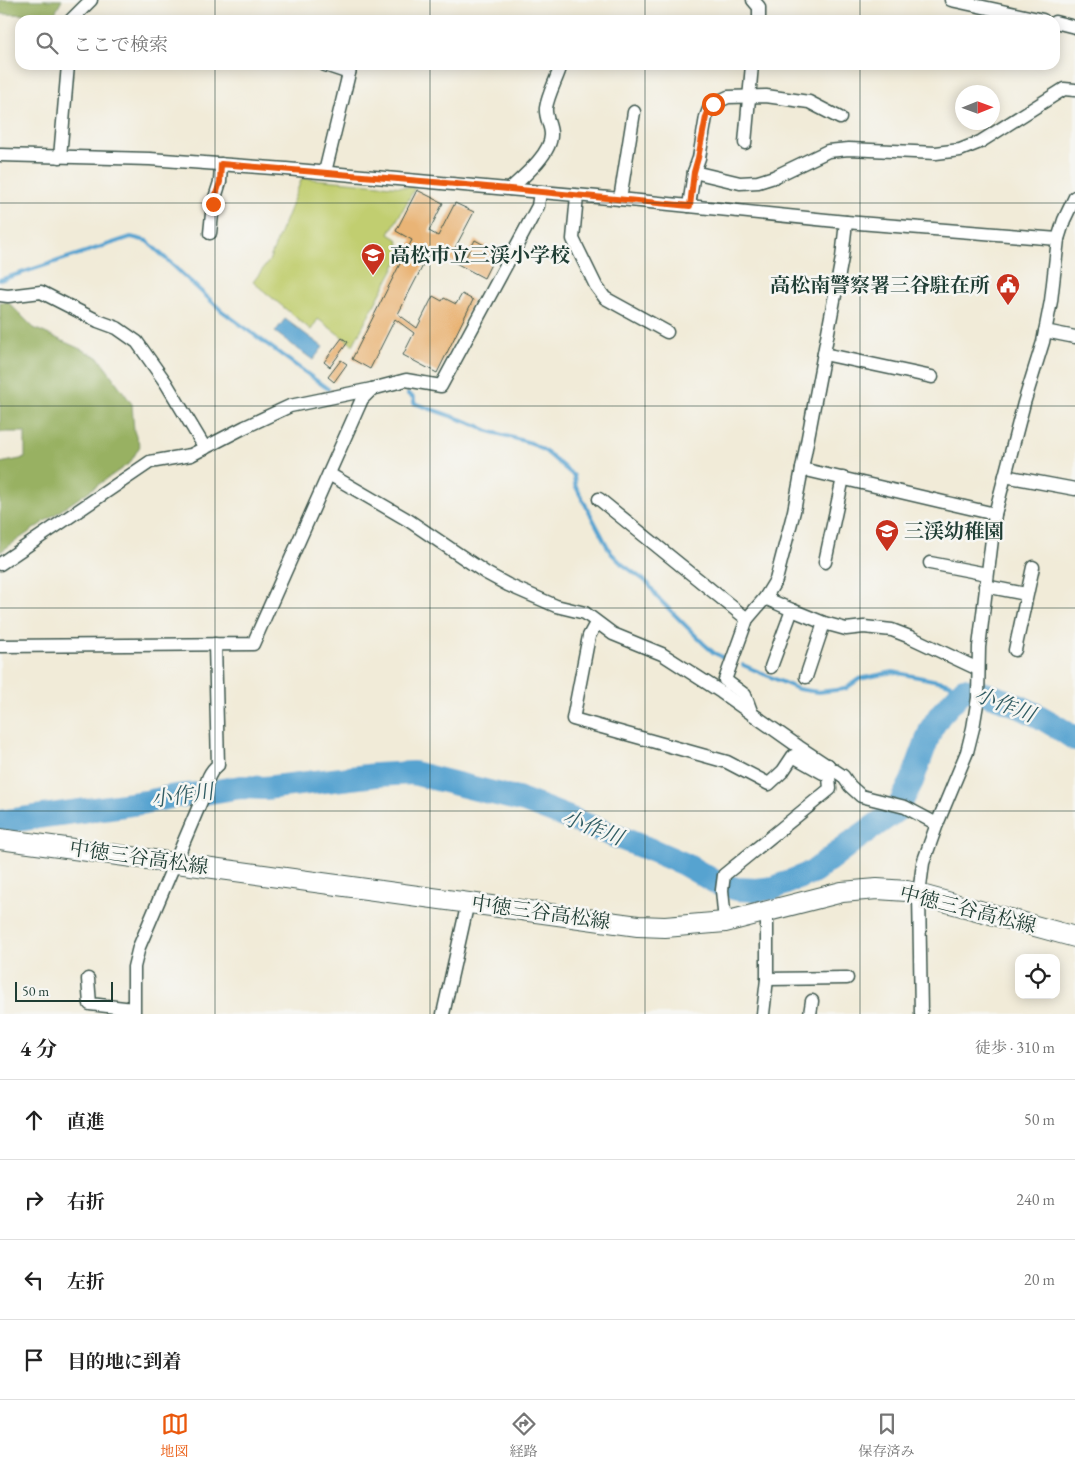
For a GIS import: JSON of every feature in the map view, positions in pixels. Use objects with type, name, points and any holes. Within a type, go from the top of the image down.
[{"type":"main road","name":"中徳三谷高松線","points":[[0,839],[638,926],[666,927],[725,922],[842,892],[891,890],[919,894],[1075,937]]},
{"type":"street","points":[[76,15],[91,0]]},
{"type":"street","points":[[753,0],[759,8],[760,15]]},
{"type":"street","points":[[951,0],[1020,15]]},
{"type":"street","points":[[1060,23],[1075,26]]},
{"type":"street","points":[[60,157],[68,70]]},
{"type":"street","points":[[325,172],[350,70]]},
{"type":"street","points":[[510,189],[538,160],[549,145],[551,136],[546,119],[546,108],[560,70]]},
{"type":"street","points":[[745,144],[751,70]]},
{"type":"street","points":[[694,172],[740,183],[758,182],[774,178],[828,151],[848,149],[936,153],[960,150],[980,142],[1064,89],[1075,90]]},
{"type":"street","points":[[690,206],[694,172],[709,109],[713,104],[728,97],[766,96],[809,102],[840,118]]},
{"type":"street","points":[[620,198],[634,112]]},
{"type":"street","points":[[0,155],[150,159],[325,172],[577,196],[620,198],[846,222],[1058,239]]},
{"type":"street","points":[[210,233],[213,204],[220,182],[221,164]]},
{"type":"street","points":[[0,564],[150,462],[191,455],[290,406],[406,380],[442,386],[538,206],[540,192]]},
{"type":"street","points":[[577,196],[573,239],[596,286],[605,298],[667,332]]},
{"type":"street","points":[[921,1014],[919,894],[924,863],[937,824],[967,752],[974,728],[979,684],[979,647],[995,514],[1045,331],[1051,301],[1058,239],[1074,204]]},
{"type":"street","points":[[752,714],[745,695],[725,680],[747,619],[765,598],[776,580],[794,511],[842,258],[846,222]]},
{"type":"street","points":[[0,295],[8,296],[42,292],[98,321],[117,328],[137,342],[166,383],[205,448]]},
{"type":"street","points":[[1045,331],[1075,337]]},
{"type":"street","points":[[824,354],[932,377]]},
{"type":"street","points":[[0,646],[253,644],[362,399],[372,389]]},
{"type":"street","points":[[802,469],[995,514]]},
{"type":"street","points":[[329,474],[408,520],[486,573],[508,585],[556,606],[585,613],[613,634],[662,654],[722,692],[799,747],[828,765],[843,776],[861,796],[905,807],[937,824]]},
{"type":"street","points":[[1005,476],[1075,489]]},
{"type":"street","points":[[825,562],[843,478]]},
{"type":"street","points":[[599,499],[747,619]]},
{"type":"street","points":[[930,563],[1026,594]]},
{"type":"street","points":[[1015,650],[1033,566]]},
{"type":"street","points":[[765,598],[824,623],[846,629],[864,627],[892,630],[978,669]]},
{"type":"street","points":[[771,667],[792,610]]},
{"type":"street","points":[[596,623],[589,636],[573,719],[726,762],[769,784],[783,771],[794,756],[823,773],[828,765]]},
{"type":"street","points":[[806,677],[824,623]]},
{"type":"street","points":[[88,979],[90,1004],[133,1012],[134,967],[139,947],[202,799],[211,770],[218,765],[215,644]]},
{"type":"street","points":[[725,922],[722,890],[724,875],[830,789],[828,765]]},
{"type":"street","points":[[443,1014],[468,902]]},
{"type":"street","points":[[763,1014],[766,979],[767,911]]},
{"type":"street","points":[[766,979],[847,978]]},
{"type":"street","points":[[810,1014],[812,1001]]},
{"type":"green space","points":[[0,0],[62,0],[54,15],[0,14]]},
{"type":"green space","points":[[302,178],[415,188],[389,234],[397,239],[402,253],[353,345],[318,319],[311,330],[253,282],[269,261]]},
{"type":"green space","points":[[0,302],[8,302],[34,328],[98,357],[132,404],[134,431],[140,446],[130,463],[0,552],[0,463],[25,458],[25,432],[0,432]]},
{"type":"water","points":[[285,319],[323,347],[313,360],[275,332]]},
{"type":"building","points":[[417,190],[443,203],[429,231],[438,236],[455,203],[474,212],[454,250],[466,257],[475,240],[497,252],[484,278],[431,250],[398,314],[417,328],[433,296],[442,301],[444,298],[456,304],[462,294],[473,300],[437,373],[403,355],[414,333],[395,319],[370,369],[352,359],[412,240],[396,231]]},
{"type":"building","points":[[342,338],[348,342],[330,367],[324,362]]},
{"type":"building","points":[[341,360],[347,364],[334,382],[328,377]]},
{"type":"waterway","points":[[0,280],[131,237],[147,241],[222,311],[328,389]]},
{"type":"waterway","points":[[408,394],[414,398],[414,403],[479,426],[485,430],[531,443],[545,451],[574,476],[575,485],[611,553],[622,564],[648,583],[658,598],[704,644],[714,653],[727,659]]},
{"type":"waterway","points":[[743,665],[798,689],[818,692],[845,689],[859,679],[893,672],[943,682],[964,689]]},
{"type":"waterway","name":"小作川","points":[[0,822],[241,787],[265,788],[376,775],[413,773],[525,801],[656,852],[684,864],[719,884],[737,889],[757,890],[774,888],[813,872],[897,810],[912,781],[931,729],[940,715],[964,689],[994,696],[1036,714],[1075,739]]},
{"type":"place","name":"高松市立三渓小学校","points":[[373,276]]},
{"type":"place","name":"高松南警察署三谷駐在所","points":[[1008,306]]},
{"type":"place","name":"三渓幼稚園","points":[[887,552]]},
{"type":"route","points":[[213,204],[220,182],[221,164],[577,196],[620,198],[690,206],[694,172],[706,117],[713,104]]}]
